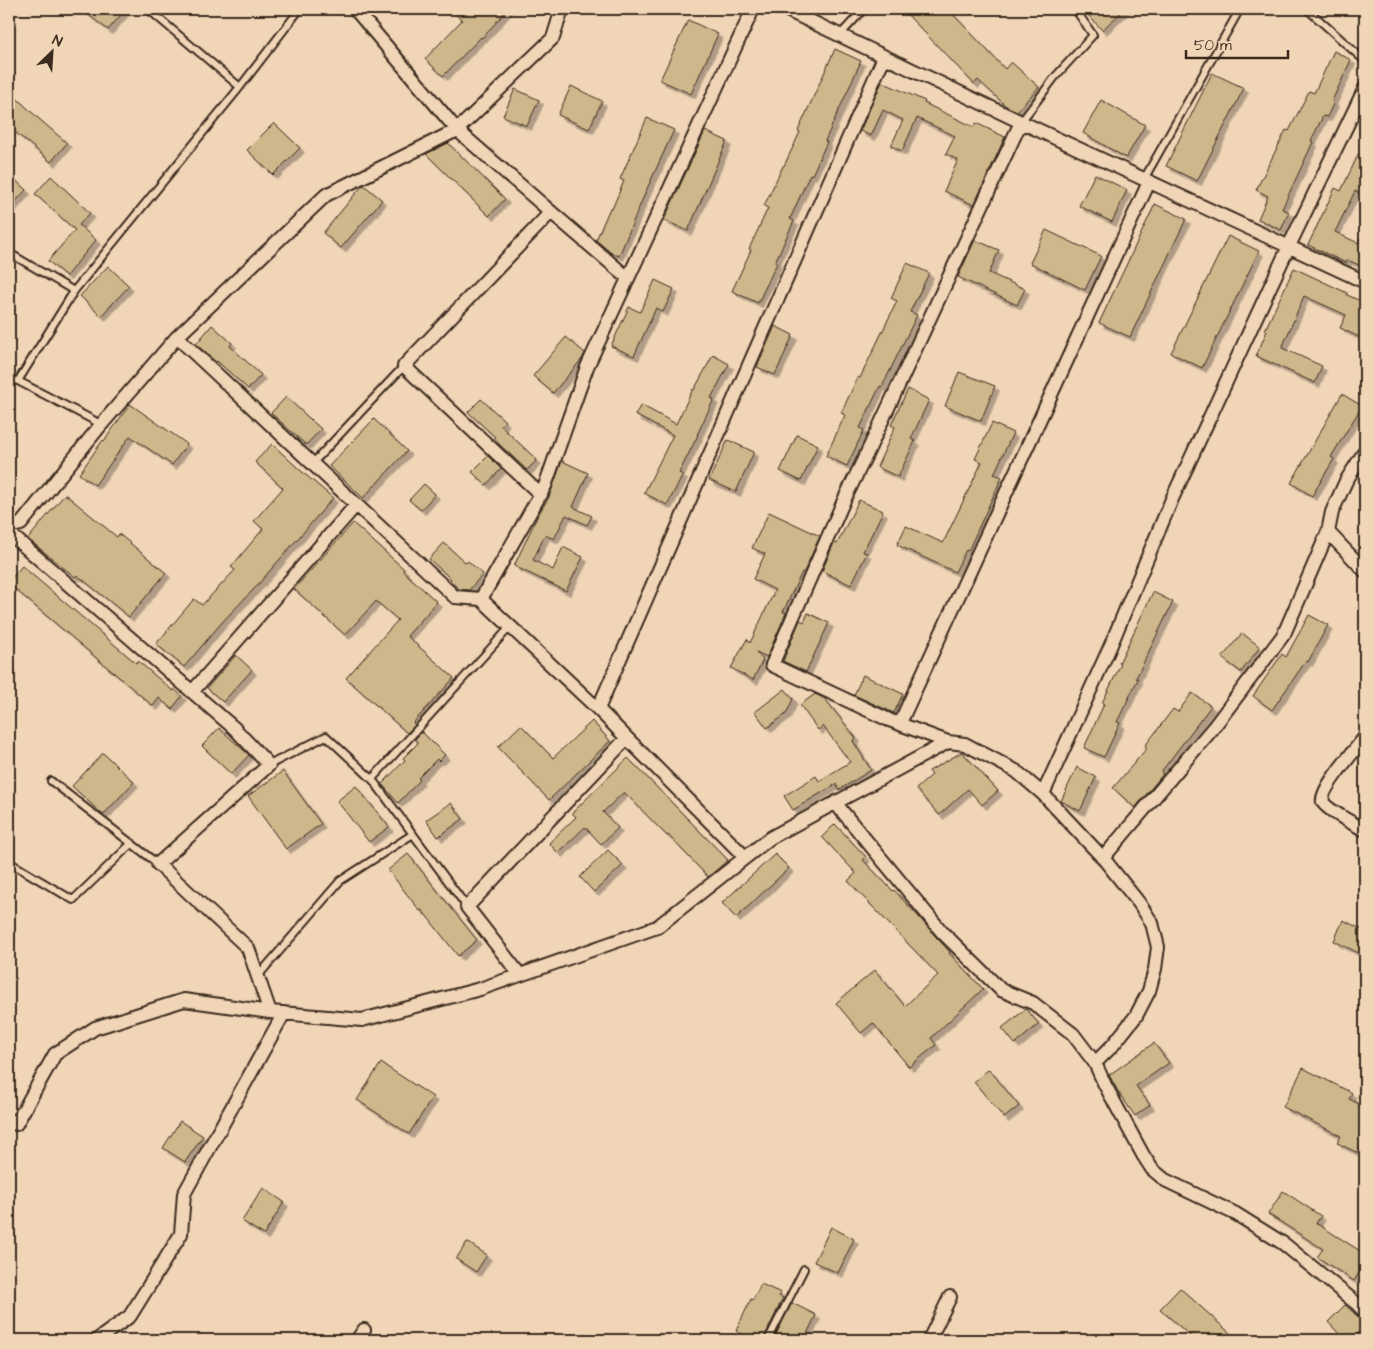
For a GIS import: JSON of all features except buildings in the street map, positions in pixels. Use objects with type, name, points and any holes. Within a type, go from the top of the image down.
[{"type":"street","points":[[355,9],[457,130],[628,278]]},
{"type":"street","points":[[9,526],[20,524],[100,426],[177,338],[326,195],[457,130],[553,38],[562,9]]},
{"type":"street","points":[[481,600],[541,495],[587,368],[753,9]]},
{"type":"street","points":[[784,9],[1146,181],[1365,282]]},
{"type":"street","points":[[598,710],[884,57]]},
{"type":"street","points":[[1043,794],[1110,647],[1172,499],[1289,246],[1365,88]]},
{"type":"street","points":[[1021,122],[872,444],[845,498],[772,665],[889,720],[948,742],[965,744],[1016,771],[1043,794],[1103,858],[1152,923],[1158,947],[1155,970],[1149,991],[1136,1016],[1114,1045],[1095,1063]]},
{"type":"street","points":[[900,723],[1146,181]]},
{"type":"street","points":[[541,495],[404,366],[551,212]]},
{"type":"street","points":[[177,338],[455,597],[481,600],[627,738],[745,857]]},
{"type":"street","points":[[1103,858],[1213,728],[1284,634],[1328,532],[1332,512],[1346,481],[1365,451]]},
{"type":"street","points":[[192,692],[356,505]]},
{"type":"street","points":[[1328,532],[1365,571]]},
{"type":"street","points":[[9,533],[234,728],[269,765],[158,864],[248,948],[270,1012]]},
{"type":"street","points":[[1365,737],[1328,786],[1323,795],[1323,802],[1342,817],[1365,830]]},
{"type":"street","points":[[520,975],[467,907],[627,738]]},
{"type":"street","points":[[9,1120],[16,1124],[55,1054],[95,1028],[184,1000],[270,1012],[362,1020],[480,989],[657,927],[770,838],[948,742]]},
{"type":"street","points":[[836,802],[853,825],[949,938],[1001,990],[1033,1004],[1073,1034],[1095,1063],[1105,1085],[1152,1169],[1165,1180],[1236,1214],[1284,1244],[1356,1302],[1365,1312]]},
{"type":"street","points":[[97,1340],[130,1316],[181,1234],[184,1194],[284,1013]]},
{"type":"street","points":[[929,1340],[950,1297]]},
{"type":"lane","points":[[148,9],[240,87]]},
{"type":"lane","points":[[100,426],[95,421],[18,381],[74,291],[240,87],[300,9]]},
{"type":"lane","points":[[840,36],[864,9]]},
{"type":"lane","points":[[1021,122],[1055,77],[1093,35],[1075,9]]},
{"type":"lane","points":[[1146,181],[1240,9]]},
{"type":"lane","points":[[1307,9],[1365,61]]},
{"type":"lane","points":[[11,254],[74,291]]},
{"type":"lane","points":[[312,464],[404,366]]},
{"type":"lane","points":[[372,779],[510,627]]},
{"type":"lane","points":[[269,765],[326,736],[372,779],[467,907]]},
{"type":"lane","points":[[51,781],[158,864]]},
{"type":"lane","points":[[258,976],[340,881],[413,834]]},
{"type":"lane","points":[[9,862],[73,900],[132,844]]},
{"type":"lane","points":[[768,1340],[804,1269]]}]
